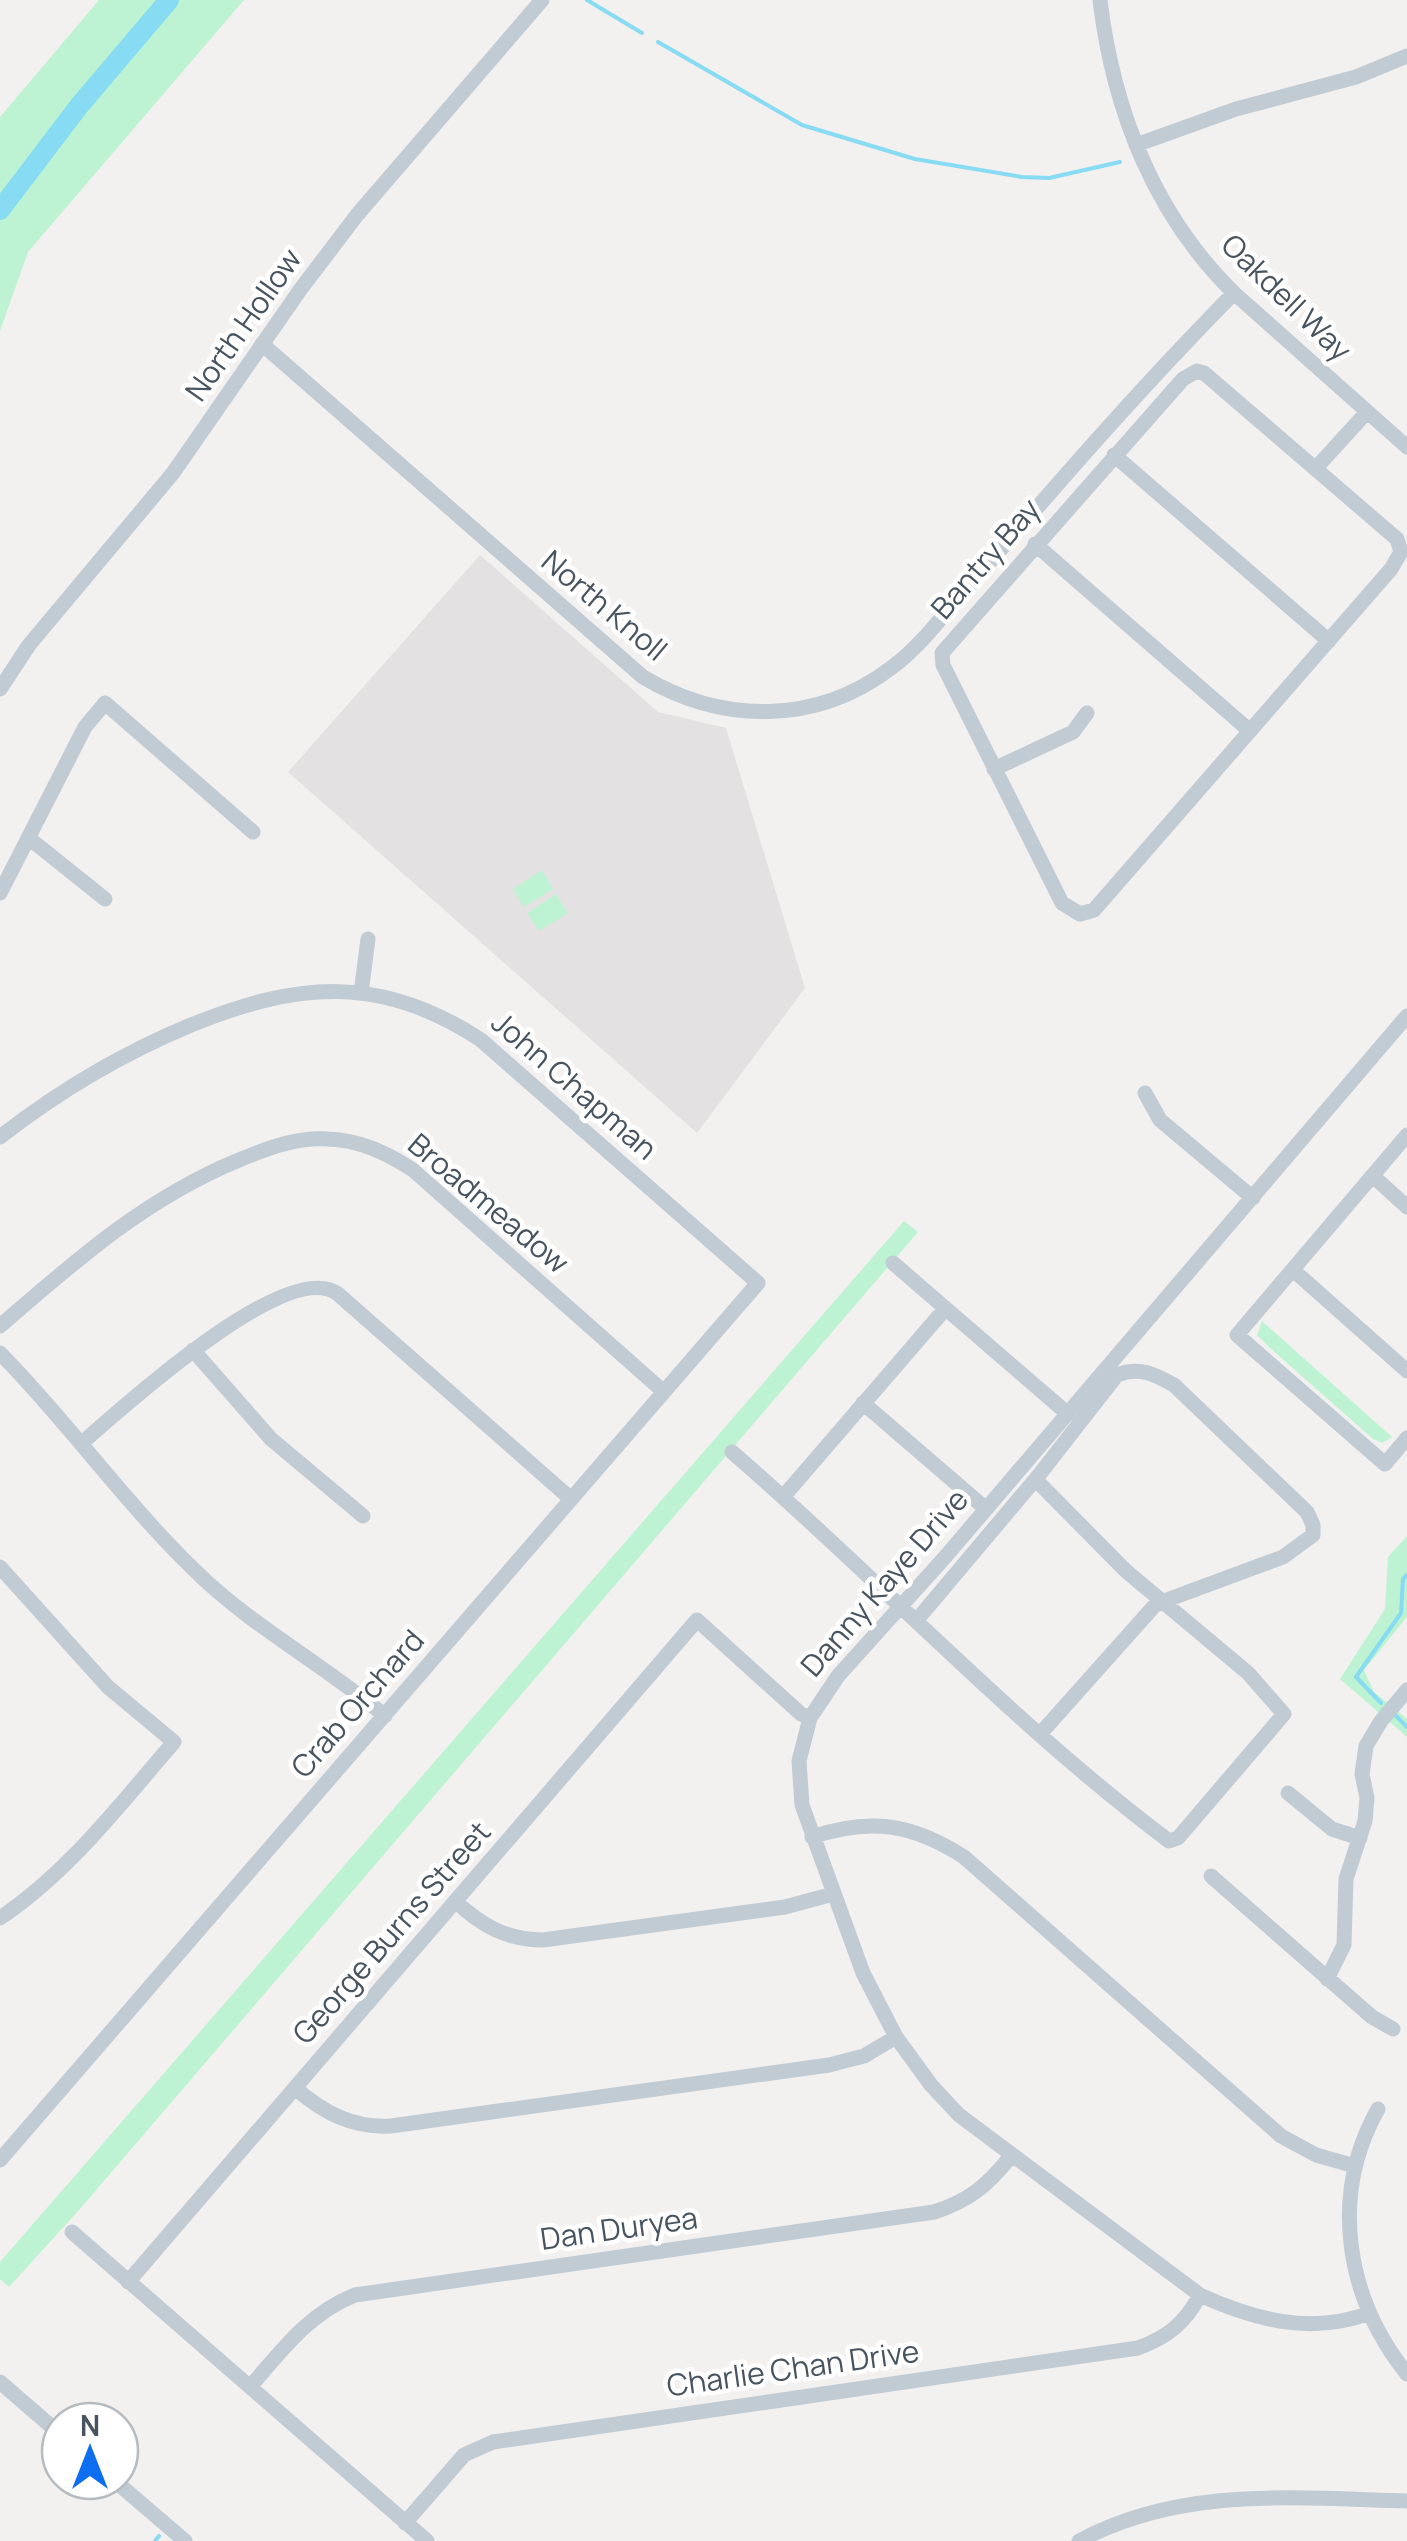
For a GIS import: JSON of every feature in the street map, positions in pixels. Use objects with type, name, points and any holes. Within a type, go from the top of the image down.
[{"type":"street","name":"North Hollow","points":[[0,689],[29,645],[173,473],[357,215],[542,0]]},
{"type":"street","name":"Oakdell Way","points":[[1100,0],[1110,68],[1136,144],[1173,218],[1234,293],[1407,447]]},
{"type":"street","points":[[1136,144],[1236,108],[1356,78],[1407,56]]},
{"type":"street","name":"North Knoll","points":[[262,344],[642,678],[692,702],[762,713],[832,700],[894,666],[934,626],[1142,389],[1234,293]]},
{"type":"street","name":"Bantry Bay","points":[[1250,731],[1094,910],[1080,914],[1062,903],[943,665],[942,653],[1182,378],[1197,371],[1204,374],[1315,470]]},
{"type":"street","points":[[1034,544],[1250,731],[1402,552],[1397,539],[1315,470],[1367,412]]},
{"type":"street","points":[[1114,454],[1329,641]]},
{"type":"street","points":[[0,893],[85,727],[105,703],[253,832]]},
{"type":"street","points":[[994,770],[1072,732],[1087,713]]},
{"type":"street","points":[[30,839],[105,899]]},
{"type":"street","points":[[361,993],[368,939]]},
{"type":"street","name":"John Chapman","points":[[0,1137],[94,1072],[162,1037],[232,1008],[290,993],[361,993],[432,1012],[481,1040],[758,1283]]},
{"type":"street","name":"Danny Kaye Drive","points":[[1370,2314],[1333,2322],[1283,2323],[1241,2314],[1200,2294],[959,2115],[896,2037],[863,1973],[812,1837],[798,1776],[810,1718],[838,1676],[1068,1414],[1407,1016]]},
{"type":"street","points":[[1145,1093],[1160,1120],[1253,1198]]},
{"type":"street","points":[[1407,1135],[1236,1335],[1385,1464],[1407,1438]]},
{"type":"street","name":"Broadmeadow","points":[[0,1326],[112,1231],[176,1190],[279,1144],[309,1139],[340,1140],[384,1152],[413,1170],[664,1392]]},
{"type":"street","points":[[1373,1176],[1407,1207]]},
{"type":"street","points":[[893,1263],[1068,1414]]},
{"type":"street","points":[[1294,1270],[1407,1371]]},
{"type":"street","name":"Crab Orchard","points":[[0,2160],[758,1283]]},
{"type":"street","points":[[82,1443],[193,1350],[267,1304],[318,1285],[330,1287],[571,1499]]},
{"type":"street","points":[[783,1497],[945,1309]]},
{"type":"street","points":[[193,1350],[271,1439],[363,1516]]},
{"type":"street","points":[[0,1354],[205,1580],[385,1716]]},
{"type":"street","points":[[916,1621],[1036,1480],[1117,1375],[1129,1370],[1149,1371],[1174,1385],[1306,1512],[1314,1526],[1313,1535],[1283,1557],[1156,1604],[1041,1734]]},
{"type":"street","points":[[863,1403],[986,1509]]},
{"type":"street","points":[[732,1452],[1041,1734],[1148,1826],[1168,1841],[1178,1838],[1284,1714],[1248,1672],[1126,1571],[1021,1468]]},
{"type":"street","points":[[0,1567],[108,1687],[174,1742],[81,1849],[0,1918]]},
{"type":"street","name":"George Burns Street","points":[[128,2282],[696,1620],[810,1718]]},
{"type":"street","points":[[1326,1979],[1344,1945],[1346,1879],[1373,1798],[1362,1774],[1366,1746],[1407,1690]]},
{"type":"street","points":[[1288,1794],[1332,1829],[1360,1838]]},
{"type":"street","points":[[812,1837],[850,1825],[868,1824],[908,1830],[949,1847],[1281,2136],[1316,2155],[1355,2166]]},
{"type":"street","points":[[1211,1876],[1326,1979],[1372,2017],[1394,2028]]},
{"type":"street","points":[[455,1901],[491,1930],[543,1940],[785,1907],[834,1894]]},
{"type":"street","points":[[295,2088],[326,2112],[347,2121],[391,2126],[828,2065],[864,2056],[896,2037]]},
{"type":"street","points":[[1378,2109],[1355,2166],[1348,2223],[1351,2252],[1370,2314],[1407,2374]]},
{"type":"street","name":"Dan Duryea","points":[[250,2387],[302,2327],[321,2311],[355,2295],[934,2212],[978,2193],[1011,2156]]},
{"type":"street","points":[[72,2232],[427,2541]]},
{"type":"street","name":"Charlie Chan Drive","points":[[405,2522],[464,2456],[494,2442],[1138,2348],[1157,2341],[1183,2322],[1200,2294]]},
{"type":"street","points":[[0,2382],[40,2417]]},
{"type":"street","points":[[1079,2541],[1132,2517],[1216,2500],[1261,2497],[1407,2501]]},
{"type":"street","points":[[138,2501],[185,2541]]},
{"type":"shaded area","points":[[480,555],[658,712],[726,728],[805,988],[697,1133],[288,772]]},
{"type":"green space","points":[[99,0],[244,0],[28,252],[0,331],[0,117]]},
{"type":"green space","points":[[542,870],[553,889],[524,907],[513,889]]},
{"type":"green space","points":[[556,894],[568,913],[539,931],[527,913]]},
{"type":"green space","points":[[904,1221],[918,1232],[9,2287],[0,2279],[0,2262]]},
{"type":"green space","points":[[1262,1321],[1392,1437],[1382,1443],[1373,1439],[1269,1347],[1257,1335]]},
{"type":"green space","points":[[1407,1536],[1407,1617],[1364,1670],[1374,1692],[1407,1719],[1407,1737],[1340,1679],[1385,1609],[1388,1557]]},
{"type":"waterway","points":[[0,210],[79,106],[169,0]]},
{"type":"waterway","points":[[587,0],[642,33]]},
{"type":"waterway","points":[[658,42],[802,125],[915,159],[1049,178],[1120,162]]},
{"type":"waterway","points":[[1381,1703],[1356,1677],[1401,1613],[1403,1579],[1407,1575]]},
{"type":"waterway","points":[[1396,1716],[1407,1727]]},
{"type":"waterway","points":[[155,2541],[159,2536]]}]
